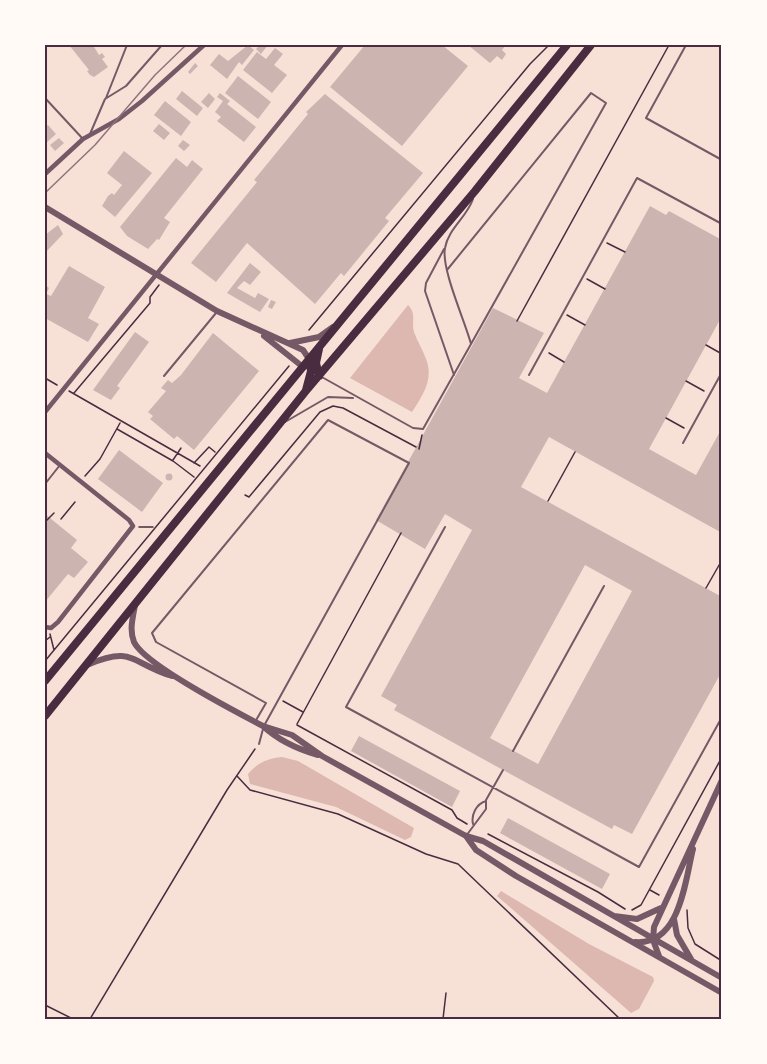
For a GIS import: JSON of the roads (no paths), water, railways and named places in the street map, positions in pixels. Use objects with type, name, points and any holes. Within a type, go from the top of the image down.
[{"type":"main road","points":[[45,681],[567,45]]},
{"type":"main road","points":[[45,716],[305,392],[475,191],[591,45]]},
{"type":"main road","points":[[319,376],[316,363],[320,346]]},
{"type":"main road","points":[[305,392],[310,371],[309,359]]},
{"type":"main road","points":[[303,367],[319,376]]},
{"type":"street","points":[[45,174],[83,139],[126,113],[204,45]]},
{"type":"street","points":[[45,412],[342,45]]},
{"type":"street","points":[[45,207],[217,311],[303,350],[309,359]]},
{"type":"street","points":[[289,343],[319,337],[339,324]]},
{"type":"street","points":[[259,332],[303,367]]},
{"type":"street","points":[[45,453],[129,520],[132,526],[129,534],[58,622],[46,627]]},
{"type":"street","points":[[135,605],[131,628],[135,644],[177,678],[263,726],[292,735],[322,756],[466,836],[483,841],[610,916],[722,978]]},
{"type":"street","points":[[87,665],[107,656],[123,655],[177,678]]},
{"type":"street","points":[[263,726],[275,737],[300,750],[322,756]]},
{"type":"street","points":[[661,959],[653,940],[654,927],[722,780]]},
{"type":"street","points":[[631,941],[653,940],[662,935],[674,918],[697,833]]},
{"type":"street","points":[[466,836],[476,850],[516,876],[722,993]]},
{"type":"street","points":[[610,916],[637,919],[662,908]]},
{"type":"street","points":[[674,918],[677,935],[693,962]]},
{"type":"lane","points":[[89,135],[127,45]]},
{"type":"lane","points":[[105,99],[126,86],[162,45]]},
{"type":"lane","points":[[686,45],[646,118],[722,160]]},
{"type":"lane","points":[[319,376],[413,428],[423,429],[492,306],[507,284],[606,102],[591,93],[447,270]]},
{"type":"lane","points":[[45,98],[83,139]]},
{"type":"lane","points":[[529,375],[637,178],[722,224]]},
{"type":"lane","points":[[454,375],[425,287],[450,235],[469,210],[475,191]]},
{"type":"lane","points":[[444,248],[447,270],[471,344]]},
{"type":"lane","points":[[164,376],[217,311]]},
{"type":"lane","points":[[683,443],[722,372]]},
{"type":"lane","points":[[278,427],[328,397],[357,399]]},
{"type":"lane","points":[[255,722],[266,703],[156,642],[152,633],[328,420],[409,463],[263,726],[259,744]]},
{"type":"lane","points":[[45,484],[60,465]]},
{"type":"lane","points":[[445,526],[346,707],[639,867],[722,717]]},
{"type":"lane","points":[[513,751],[604,586]]},
{"type":"lane","points":[[473,824],[471,817],[480,803],[486,800],[503,770]]},
{"type":"lane","points":[[466,836],[473,824],[479,821],[487,806],[486,800]]},
{"type":"tram line","points":[[45,193],[95,145],[155,75],[186,45]]}]
